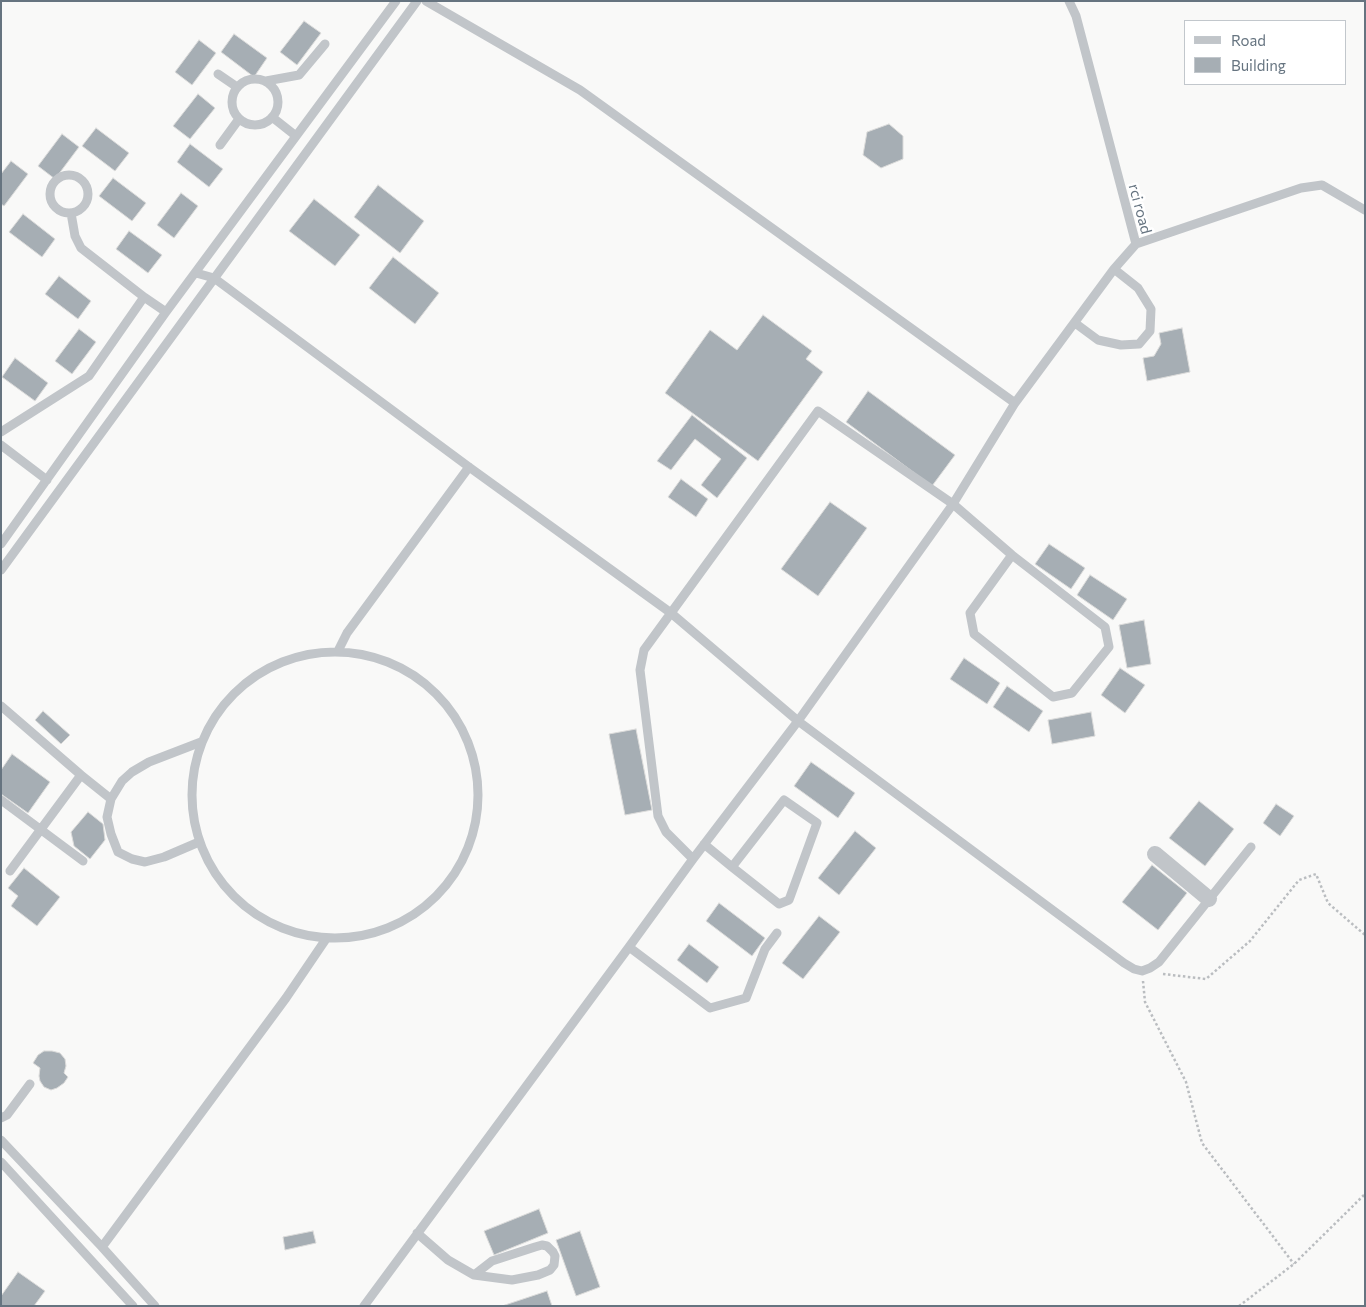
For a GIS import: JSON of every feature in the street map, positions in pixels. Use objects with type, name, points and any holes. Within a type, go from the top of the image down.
[{"type":"street","points":[[1155,854],[1209,899]]},
{"type":"lane","points":[[1,544],[166,312],[396,1]]},
{"type":"lane","points":[[1,570],[417,1]]},
{"type":"lane","points":[[426,1],[580,90],[1015,403]]},
{"type":"lane","name":"rci road","points":[[1069,1],[1076,16],[1136,244],[1301,188],[1322,185],[1365,210]]},
{"type":"lane","points":[[266,82],[299,75],[325,44]]},
{"type":"lane","points":[[218,74],[237,87]]},
{"type":"lane","points":[[250,79],[259,79],[272,86],[278,99],[278,107],[272,117],[264,124],[257,126],[249,125],[236,117],[232,110],[231,102],[237,87],[243,81],[250,79]]},
{"type":"lane","points":[[272,117],[296,136]]},
{"type":"lane","points":[[220,145],[239,119]]},
{"type":"lane","points":[[65,176],[77,177],[86,186],[88,192],[88,198],[83,208],[71,213],[59,211],[54,206],[50,194],[55,182],[65,176]]},
{"type":"lane","points":[[71,213],[75,236],[81,248],[166,312]]},
{"type":"lane","points":[[364,1306],[704,844],[798,721],[953,504],[1015,403],[1114,269],[1136,244]]},
{"type":"lane","points":[[1074,322],[1098,340],[1122,345],[1140,344],[1150,331],[1151,309],[1138,288],[1114,269]]},
{"type":"lane","points":[[196,273],[214,278],[469,467],[671,613],[798,721],[1134,969],[1142,971],[1159,962],[1251,847]]},
{"type":"lane","points":[[1,432],[89,376],[144,297]]},
{"type":"lane","points":[[693,859],[666,832],[658,816],[640,670],[644,650],[818,412],[953,504],[1012,556],[1105,627],[1109,647],[1072,693],[1054,697],[974,634],[970,613],[1012,556]]},
{"type":"lane","points":[[1,445],[47,480]]},
{"type":"lane","points":[[338,651],[347,633],[469,467]]},
{"type":"lane","points":[[338,651],[366,654],[394,663],[418,678],[440,696],[457,719],[470,745],[477,773],[478,801],[474,830],[465,857],[450,881],[431,902],[408,919],[382,931],[355,938],[326,939],[285,930],[248,910],[219,879],[199,842],[191,802],[195,762],[201,742],[212,720],[227,700],[245,682],[266,668],[289,658],[313,652],[338,651]]},
{"type":"lane","points":[[1,706],[81,775],[112,799]]},
{"type":"lane","points":[[199,842],[164,857],[146,862],[132,859],[118,852],[107,817],[112,799],[122,781],[132,772],[150,762],[201,742]]},
{"type":"lane","points":[[10,871],[81,775]]},
{"type":"lane","points":[[1,800],[83,861]]},
{"type":"lane","points":[[704,844],[732,867],[779,904],[789,900],[817,823],[784,800],[732,867]]},
{"type":"lane","points":[[629,947],[710,1008],[746,998],[765,949],[777,933]]},
{"type":"lane","points":[[102,1247],[286,998],[326,939]]},
{"type":"lane","points":[[1,1118],[7,1116],[30,1084]]},
{"type":"lane","points":[[1,1140],[155,1306]]},
{"type":"lane","points":[[1,1162],[133,1306]]},
{"type":"lane","points":[[417,1233],[448,1260],[474,1275],[512,1280],[538,1276],[550,1270],[554,1265],[555,1256],[547,1246],[542,1245],[492,1261],[474,1275]]},
{"type":"path","points":[[1294,1264],[1202,1143],[1186,1082],[1145,1002],[1142,971],[1206,979],[1250,940],[1299,880],[1316,874],[1328,903],[1365,935]]},
{"type":"path","points":[[1239,1306],[1294,1264],[1365,1194]]},
{"type":"building","points":[[304,21],[321,33],[297,65],[280,52]]},
{"type":"building","points":[[234,34],[267,58],[254,77],[221,52]]},
{"type":"building","points":[[199,40],[216,53],[192,85],[175,72]]},
{"type":"building","points":[[198,94],[215,108],[190,139],[173,126]]},
{"type":"building","points":[[889,124],[903,136],[903,159],[881,168],[863,155],[867,132]]},
{"type":"building","points":[[96,128],[129,153],[115,171],[82,146]]},
{"type":"building","points":[[62,134],[79,147],[55,179],[38,166]]},
{"type":"building","points":[[190,144],[223,169],[209,187],[177,162]]},
{"type":"building","points":[[11,161],[28,174],[4,206],[1,204],[1,174]]},
{"type":"building","points":[[113,178],[146,203],[132,221],[99,196]]},
{"type":"building","points":[[378,185],[424,221],[400,253],[354,217]]},
{"type":"building","points":[[181,193],[198,206],[174,238],[157,225]]},
{"type":"building","points":[[314,199],[360,235],[335,266],[289,231]]},
{"type":"building","points":[[23,214],[55,239],[42,257],[9,232]]},
{"type":"building","points":[[129,231],[162,255],[148,273],[116,249]]},
{"type":"building","points":[[393,257],[439,293],[415,324],[369,288]]},
{"type":"building","points":[[59,276],[91,301],[78,319],[45,294]]},
{"type":"building","points":[[763,315],[812,351],[806,359],[823,372],[758,461],[665,393],[710,330],[737,350]]},
{"type":"building","points":[[1182,328],[1190,372],[1147,381],[1143,358],[1154,356],[1161,344],[1159,333]]},
{"type":"building","points":[[79,329],[96,342],[72,374],[55,361]]},
{"type":"building","points":[[15,358],[48,383],[35,401],[2,377]]},
{"type":"building","points":[[868,391],[955,455],[932,486],[846,422]]},
{"type":"building","points":[[692,415],[747,458],[717,498],[701,485],[721,459],[695,439],[671,470],[657,461]]},
{"type":"building","points":[[681,479],[708,499],[696,517],[668,497]]},
{"type":"building","points":[[830,502],[867,528],[818,596],[781,569]]},
{"type":"building","points":[[1049,544],[1085,568],[1071,589],[1035,564]]},
{"type":"building","points":[[1090,575],[1127,599],[1113,620],[1077,595]]},
{"type":"building","points":[[1144,620],[1151,664],[1127,668],[1119,625]]},
{"type":"building","points":[[964,658],[1000,683],[987,704],[950,679]]},
{"type":"building","points":[[1120,668],[1145,685],[1125,713],[1101,695]]},
{"type":"building","points":[[1007,686],[1043,711],[1029,732],[993,707]]},
{"type":"building","points":[[43,711],[70,735],[61,744],[35,720]]},
{"type":"building","points":[[1091,712],[1095,736],[1052,744],[1048,720]]},
{"type":"building","points":[[636,729],[652,810],[625,815],[609,734]]},
{"type":"building","points":[[12,754],[50,782],[28,813],[1,794],[1,770]]},
{"type":"building","points":[[811,762],[855,793],[838,818],[794,786]]},
{"type":"building","points":[[1199,801],[1234,829],[1205,866],[1169,838]]},
{"type":"building","points":[[1276,804],[1294,816],[1280,836],[1263,823]]},
{"type":"building","points":[[88,812],[103,824],[105,840],[90,859],[74,846],[71,832]]},
{"type":"building","points":[[855,831],[876,848],[839,895],[818,878]]},
{"type":"building","points":[[1152,865],[1187,893],[1158,930],[1122,902]]},
{"type":"building","points":[[24,868],[60,897],[37,926],[11,906],[18,896],[8,888]]},
{"type":"building","points":[[719,903],[765,938],[752,956],[706,921]]},
{"type":"building","points":[[819,916],[840,932],[803,979],[782,963]]},
{"type":"building","points":[[689,944],[719,967],[707,983],[677,960]]},
{"type":"building","points":[[44,1051],[60,1053],[65,1059],[64,1073],[68,1077],[64,1083],[51,1090],[44,1087],[40,1081],[40,1068],[33,1063],[38,1055]]},
{"type":"building","points":[[539,1209],[548,1233],[494,1255],[484,1231]]},
{"type":"building","points":[[313,1231],[316,1243],[285,1250],[283,1237]]},
{"type":"building","points":[[580,1231],[600,1287],[576,1296],[556,1240]]},
{"type":"building","points":[[18,1272],[45,1291],[34,1306],[1,1306],[1,1296]]},
{"type":"building","points":[[547,1291],[552,1306],[502,1306]]}]
